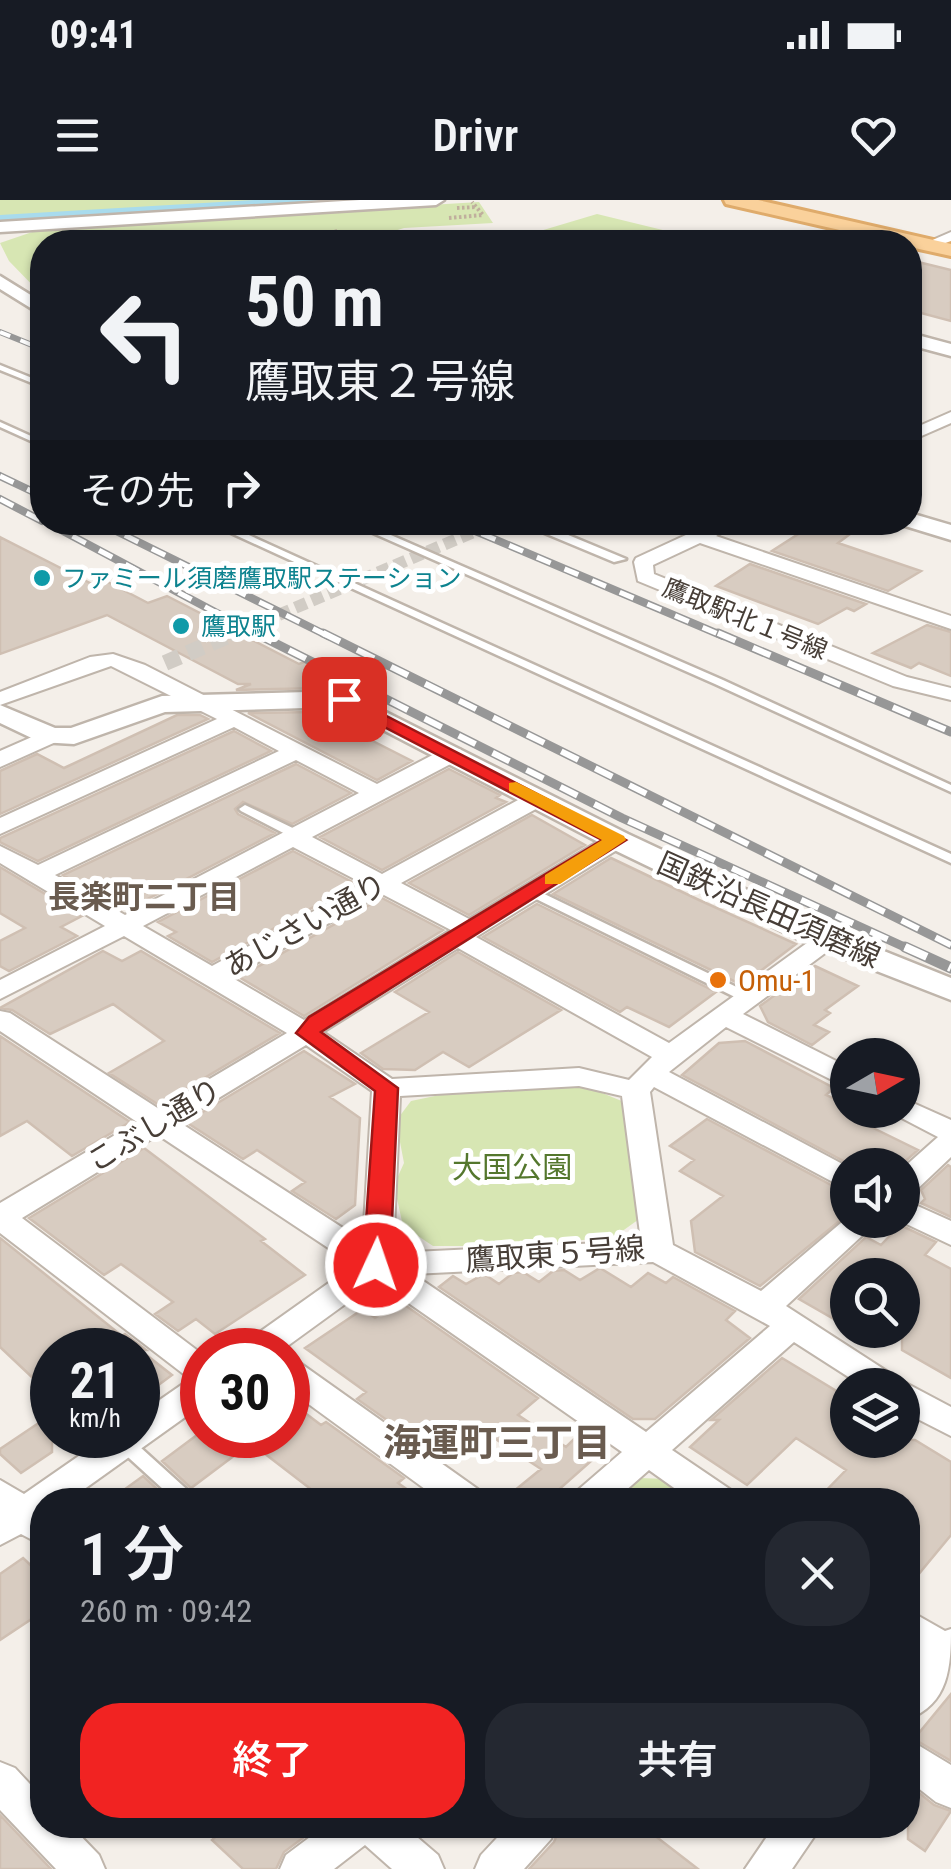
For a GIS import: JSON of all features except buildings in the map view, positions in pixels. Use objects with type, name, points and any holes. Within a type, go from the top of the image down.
[{"type":"main road","points":[[723,202],[830,230]]},
{"type":"main road","points":[[922,247],[951,250]]},
{"type":"main road","points":[[922,248],[951,258]]},
{"type":"street","points":[[0,227],[436,200]]},
{"type":"street","points":[[922,246],[951,236]]},
{"type":"street","points":[[1,284],[30,302]]},
{"type":"street","points":[[922,345],[951,350]]},
{"type":"street","points":[[922,430],[951,417]]},
{"type":"street","points":[[922,524],[951,533]]},
{"type":"street","points":[[556,535],[619,560]]},
{"type":"street","name":"鷹取駅北１号線","points":[[706,535],[642,562],[645,578],[900,682],[951,694]]},
{"type":"street","points":[[702,537],[951,622]]},
{"type":"street","name":"国鉄沿長田須磨線","points":[[0,698],[96,661],[113,660],[199,701]]},
{"type":"street","name":"国鉄沿長田須磨線","points":[[50,736],[95,732],[162,704],[344,699],[616,840],[828,940],[951,990]]},
{"type":"street","points":[[199,701],[378,794]]},
{"type":"street","points":[[0,713],[50,736]]},
{"type":"street","points":[[0,827],[232,720]]},
{"type":"street","points":[[0,760],[50,736]]},
{"type":"street","points":[[36,875],[293,753]]},
{"type":"street","points":[[452,754],[0,997],[156,1124],[376,1265],[700,1488]]},
{"type":"street","name":"あじさい通り","points":[[211,976],[537,799]]},
{"type":"street","points":[[297,837],[391,879],[652,1073],[830,1170]]},
{"type":"street","name":"こぶし通り","points":[[0,1217],[308,1033],[317,1022],[616,840]]},
{"type":"street","points":[[0,853],[308,1033],[386,1088],[652,1073],[828,940]]},
{"type":"street","points":[[724,1016],[830,1070]]},
{"type":"street","name":"鷹取東５号線","points":[[376,1265],[658,1252],[652,1073]]},
{"type":"street","points":[[376,1265],[386,1088]]},
{"type":"street","points":[[920,1116],[951,1132]]},
{"type":"street","points":[[920,1169],[951,1141]]},
{"type":"street","points":[[0,1217],[180,1354]]},
{"type":"street","points":[[920,1218],[951,1234]]},
{"type":"street","points":[[604,1488],[777,1316],[848,1238]]},
{"type":"street","points":[[658,1252],[777,1316],[860,1368]]},
{"type":"street","points":[[289,1328],[376,1265]]},
{"type":"street","points":[[310,1388],[449,1488]]},
{"type":"street","points":[[920,1405],[951,1423]]},
{"type":"street","points":[[58,1488],[102,1458]]},
{"type":"street","points":[[920,1633],[948,1648],[920,1686]]},
{"type":"street","points":[[920,1766],[951,1789]]},
{"type":"street","points":[[5,1795],[30,1818]]},
{"type":"street","points":[[51,1838],[84,1869]]},
{"type":"street","points":[[300,1869],[342,1838]]},
{"type":"street","points":[[387,1838],[422,1869]]},
{"type":"street","points":[[496,1869],[524,1838]]},
{"type":"street","points":[[766,1869],[791,1838]]},
{"type":"lane","points":[[0,367],[30,380]]},
{"type":"lane","points":[[0,424],[30,438]]},
{"type":"lane","points":[[239,535],[951,860]]},
{"type":"lane","points":[[382,535],[720,682],[951,788]]},
{"type":"lane","points":[[244,808],[297,837]]},
{"type":"lane","points":[[532,892],[748,998]]},
{"type":"lane","points":[[151,1458],[177,1488]]},
{"type":"green space","points":[[0,200],[266,200],[0,216]]},
{"type":"green space","points":[[479,202],[493,223],[398,230],[38,230]]},
{"type":"green space","points":[[597,214],[663,230],[543,230]]},
{"type":"green space","points":[[30,233],[30,283],[9,261],[0,243]]},
{"type":"green space","name":"大国公園","points":[[583,1085],[624,1102],[642,1217],[614,1237],[519,1246],[433,1246],[403,1226],[394,1185],[404,1163],[396,1121],[411,1101],[459,1091]]},
{"type":"green space","points":[[639,1478],[668,1479],[682,1488],[629,1488]]},
{"type":"water","points":[[254,200],[363,200],[0,222],[0,215]]},
{"type":"tunnel","points":[[229,636],[466,535]]},
{"type":"tunnel","points":[[165,663],[235,633]]},
{"type":"railway","points":[[0,332],[30,344]]},
{"type":"railway","points":[[0,476],[30,490]]},
{"type":"railway","points":[[0,499],[30,515]]},
{"type":"railway","points":[[70,535],[260,636]]},
{"type":"railway","points":[[124,535],[328,636]]},
{"type":"railway","points":[[485,535],[723,636]]},
{"type":"railway","points":[[255,633],[622,818],[911,950]]},
{"type":"railway","points":[[323,633],[951,945]]},
{"type":"railway","points":[[718,633],[951,732]]},
{"type":"railway","points":[[905,947],[951,968]]},
{"type":"slow traffic","points":[[516,787],[616,840],[552,879]]},
{"type":"place","name":"ファミール須磨鷹取駅ステーション","points":[[42,578]]},
{"type":"place","name":"鷹取駅","points":[[181,626]]},
{"type":"place","name":"Omu-1","points":[[718,980]]},
{"type":"district","name":"長楽町二丁目","points":[[144,897]]},
{"type":"district","name":"海運町三丁目","points":[[497,1443]]},
{"type":"route","points":[[344,699],[616,840],[317,1022],[308,1033],[386,1088],[376,1265]]}]
